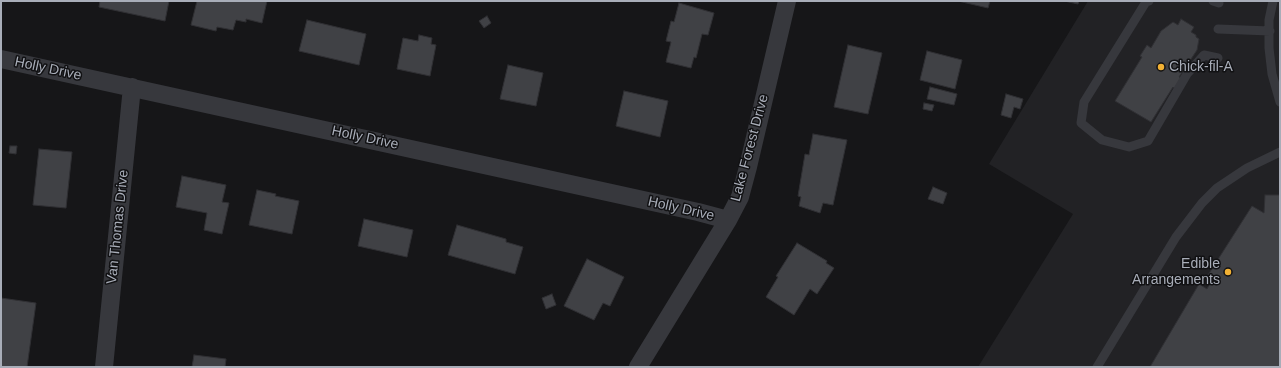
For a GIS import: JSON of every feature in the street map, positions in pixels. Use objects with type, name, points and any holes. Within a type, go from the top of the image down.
[{"type":"street","name":"Lake Forest Drive","points":[[638,367],[728,220],[740,197],[787,1]]},
{"type":"street","name":"Holly Drive","points":[[1,59],[682,208],[728,220]]},
{"type":"street","name":"Van Thomas Drive","points":[[104,367],[132,87]]},
{"type":"lane","points":[[1149,1],[1146,2],[1084,102],[1081,123],[1102,140],[1129,147],[1148,141],[1187,74],[1204,55],[1218,58]]},
{"type":"lane","points":[[1272,1],[1269,20],[1269,48],[1272,74],[1280,102]]},
{"type":"lane","points":[[1218,29],[1270,31]]},
{"type":"lane","points":[[1097,367],[1176,237],[1202,203],[1217,188],[1247,168],[1280,152]]},
{"type":"shaded area","points":[[1088,1],[1280,1],[1280,367],[978,367],[1073,214],[989,164]]},
{"type":"building","points":[[100,1],[169,1],[165,21],[99,7]]},
{"type":"building","points":[[197,1],[267,1],[262,23],[246,19],[246,22],[236,20],[233,30],[217,27],[216,31],[191,25]]},
{"type":"building","points":[[958,1],[990,1],[988,8]]},
{"type":"building","points":[[1064,1],[1079,1],[1078,4]]},
{"type":"building","points":[[679,3],[714,13],[708,35],[702,34],[696,58],[694,57],[691,68],[666,62],[671,42],[666,41],[671,21],[674,22]]},
{"type":"building","points":[[487,16],[491,23],[484,28],[479,21]]},
{"type":"building","name":"Chick-fil-A","points":[[1181,19],[1194,27],[1191,32],[1199,39],[1197,50],[1179,77],[1181,78],[1175,89],[1173,87],[1151,122],[1115,101],[1142,57],[1140,56],[1147,45],[1151,48],[1161,31],[1173,22],[1178,25]]},
{"type":"building","points":[[307,20],[366,34],[359,65],[299,51]]},
{"type":"building","points":[[419,35],[432,38],[431,44],[436,45],[430,76],[397,69],[403,38],[418,41]]},
{"type":"building","points":[[848,45],[882,53],[868,114],[834,107]]},
{"type":"building","points":[[927,51],[962,60],[955,89],[920,80]]},
{"type":"building","points":[[508,65],[543,73],[536,106],[500,99]]},
{"type":"building","points":[[930,87],[957,94],[954,105],[927,99]]},
{"type":"building","points":[[624,91],[668,101],[660,137],[616,126]]},
{"type":"building","points":[[1006,94],[1023,99],[1020,109],[1014,107],[1011,118],[1001,115]]},
{"type":"building","points":[[924,103],[934,105],[932,111],[923,109]]},
{"type":"building","points":[[813,134],[847,140],[833,205],[823,203],[820,213],[799,206],[801,197],[798,196],[805,154],[809,155]]},
{"type":"building","points":[[10,146],[17,146],[16,154],[9,153]]},
{"type":"building","points":[[39,149],[72,152],[66,208],[33,205]]},
{"type":"building","points":[[182,176],[226,185],[222,202],[229,203],[222,234],[204,230],[207,213],[176,207]]},
{"type":"building","points":[[933,187],[947,193],[943,204],[928,199]]},
{"type":"building","points":[[257,190],[276,194],[275,196],[299,201],[292,234],[249,225]]},
{"type":"building","points":[[1265,195],[1280,195],[1280,367],[1150,367],[1199,284],[1207,289],[1213,278],[1208,275],[1252,206],[1264,213]]},
{"type":"building","points":[[364,219],[413,230],[407,257],[358,246]]},
{"type":"building","points":[[457,225],[506,239],[506,242],[523,247],[515,274],[448,255]]},
{"type":"building","points":[[797,243],[827,261],[826,263],[834,268],[817,294],[810,289],[794,315],[766,297],[778,277],[776,276]]},
{"type":"building","points":[[587,259],[624,277],[610,306],[603,303],[594,320],[564,306]]},
{"type":"building","points":[[552,294],[556,305],[546,309],[542,298]]},
{"type":"building","points":[[1,298],[36,303],[27,367],[1,367]]},
{"type":"building","points":[[194,355],[226,359],[225,367],[192,367]]},
{"type":"place","name":"Chick-fil-A","points":[[1161,67]]},
{"type":"place","name":"Edible Arrangements","points":[[1228,272]]}]
